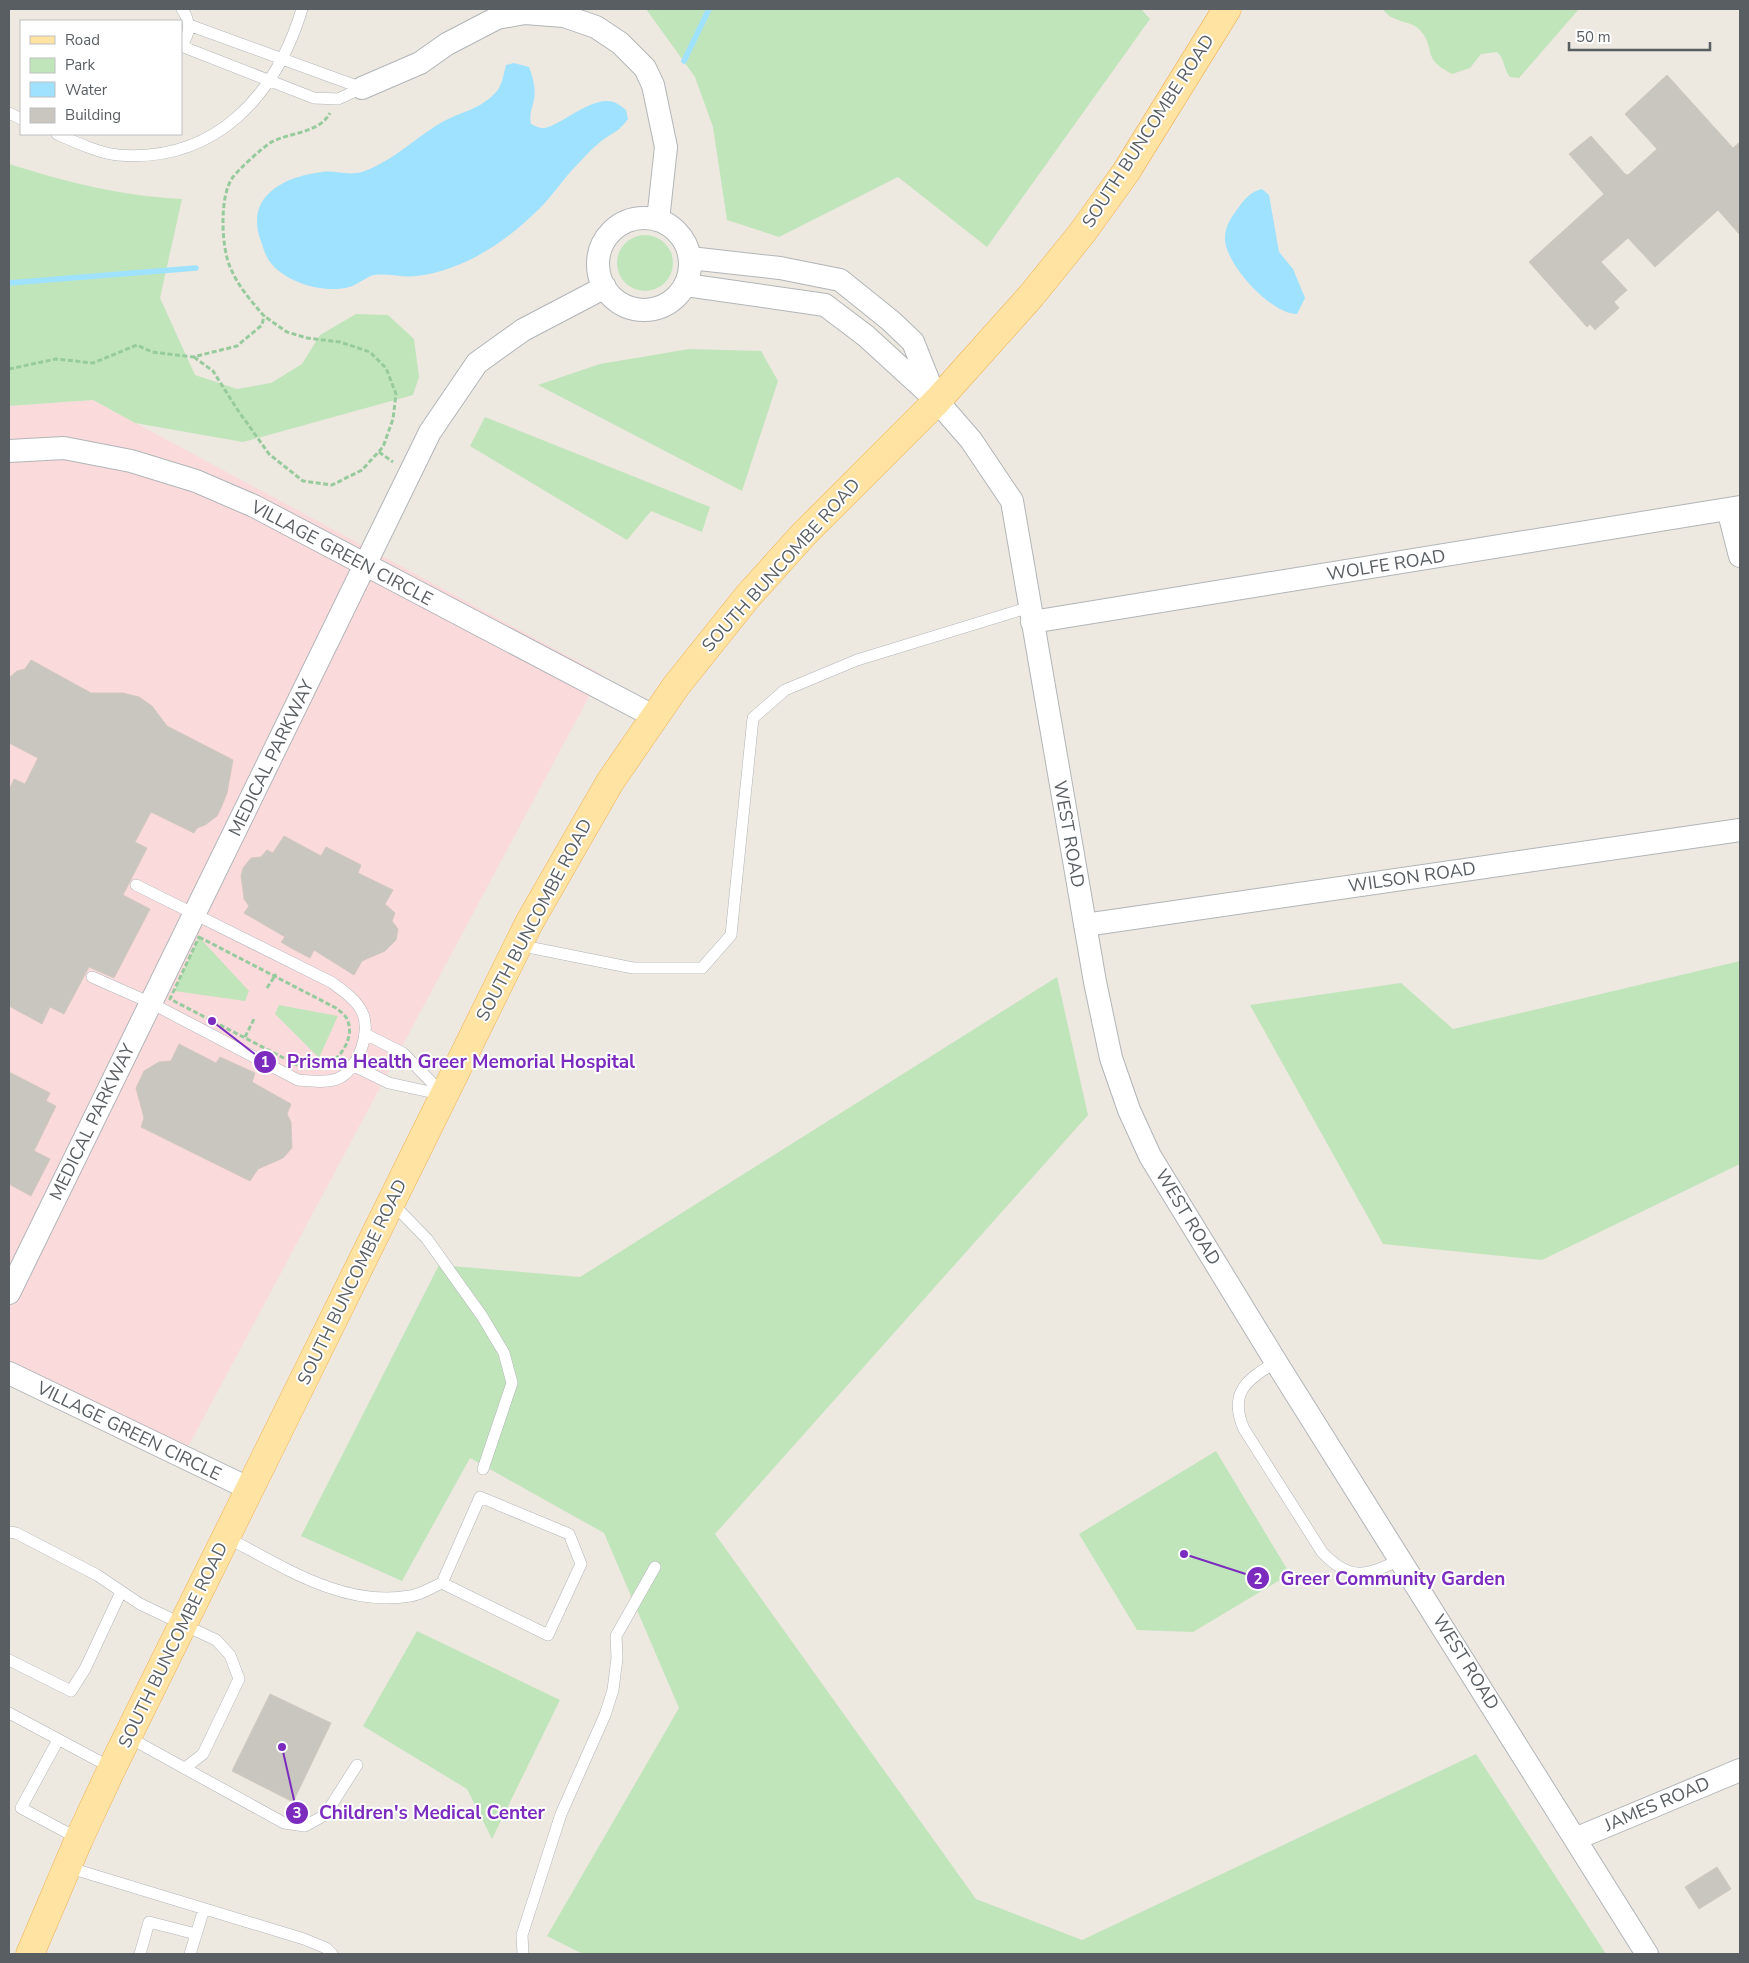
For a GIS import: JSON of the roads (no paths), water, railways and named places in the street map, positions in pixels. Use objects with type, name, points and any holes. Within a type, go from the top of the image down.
[{"type":"main road","name":"SOUTH BUNCOMBE ROAD","points":[[30,1954],[112,1768],[518,945],[568,851],[610,782],[676,686],[748,596],[804,534],[937,401],[1031,296],[1126,172],[1172,102],[1227,9]]},
{"type":"street","points":[[362,88],[420,63],[446,44],[497,18],[526,13],[564,16],[596,27],[620,44],[645,68],[653,85],[666,147],[658,220]]},
{"type":"street","points":[[643,218],[658,220],[680,234],[690,258],[690,272],[686,285],[678,296],[666,305],[653,310],[639,310],[620,302],[605,287],[599,272],[598,256],[604,241],[614,229],[627,221],[643,218]]},
{"type":"street","points":[[690,258],[780,268],[840,280],[891,321],[913,342],[937,401]]},
{"type":"street","points":[[686,285],[825,305],[866,336],[937,401]]},
{"type":"street","name":"MEDICAL PARKWAY","points":[[9,1293],[430,432],[477,363],[523,330],[605,287]]},
{"type":"street","name":"WEST ROAD","points":[[937,401],[971,440],[1012,501],[1085,925],[1111,1058],[1129,1110],[1150,1156],[1276,1362],[1402,1559],[1648,1954]]},
{"type":"street","name":"VILLAGE GREEN CIRCLE","points":[[9,451],[64,448],[131,461],[196,481],[254,506],[655,717]]},
{"type":"street","points":[[1734,508],[1740,556]]},
{"type":"street","name":"WOLFE ROAD","points":[[1031,614],[1734,508]]},
{"type":"street","name":"WILSON ROAD","points":[[1085,925],[1740,830]]},
{"type":"street","name":"VILLAGE GREEN CIRCLE","points":[[9,1374],[250,1489]]},
{"type":"street","name":"JAMES ROAD","points":[[1575,1839],[1740,1770]]},
{"type":"lane","points":[[182,9],[189,25],[186,40],[182,45]]},
{"type":"lane","points":[[60,135],[117,155],[160,154],[205,141],[236,119],[254,102],[270,80],[297,26],[302,9]]},
{"type":"lane","points":[[189,25],[362,88]]},
{"type":"lane","points":[[182,46],[314,98],[338,99],[362,88]]},
{"type":"lane","points":[[518,945],[633,968],[702,968],[731,935],[753,718],[785,690],[857,660],[1031,614]]},
{"type":"lane","points":[[92,977],[150,1003],[298,1080],[318,1082],[338,1078],[352,1066],[364,1044],[367,1026],[362,1011],[346,993],[331,982],[136,885]]},
{"type":"lane","points":[[365,1034],[403,1053],[444,1095]]},
{"type":"lane","points":[[352,1066],[389,1083],[444,1095]]},
{"type":"lane","points":[[391,1202],[427,1239],[482,1316],[504,1353],[512,1384],[483,1469]]},
{"type":"lane","points":[[1276,1362],[1255,1375],[1242,1389],[1236,1412],[1249,1437],[1322,1552],[1335,1566],[1354,1574],[1372,1573],[1402,1559]]},
{"type":"lane","points":[[226,1537],[308,1580],[353,1595],[386,1598],[411,1596],[442,1583],[480,1497],[569,1534],[581,1564],[548,1635],[442,1583]]},
{"type":"lane","points":[[9,1532],[16,1533],[97,1575],[140,1604],[216,1640],[230,1655],[239,1679],[203,1754],[185,1768]]},
{"type":"lane","points":[[523,1954],[522,1935],[560,1814],[605,1715],[613,1690],[617,1658],[616,1636],[655,1567]]},
{"type":"lane","points":[[9,1660],[71,1692],[85,1669],[121,1592]]},
{"type":"lane","points":[[9,1713],[112,1768]]},
{"type":"lane","points":[[128,1737],[284,1823],[305,1826],[326,1814],[358,1765]]},
{"type":"lane","points":[[58,1740],[21,1808],[79,1840]]},
{"type":"lane","points":[[67,1867],[304,1939],[326,1948],[332,1954]]},
{"type":"lane","points":[[190,1954],[204,1909]]},
{"type":"lane","points":[[140,1954],[149,1922],[196,1934]]},
{"type":"water","points":[[514,63],[529,67],[533,79],[535,96],[531,124],[541,128],[548,127],[595,103],[604,101],[617,103],[626,110],[628,119],[620,128],[591,150],[544,203],[514,232],[468,261],[435,273],[417,276],[374,275],[352,286],[339,289],[318,288],[306,285],[286,276],[270,262],[264,251],[257,228],[258,214],[262,202],[270,193],[280,185],[307,175],[327,172],[357,173],[383,163],[429,130],[446,120],[477,107],[491,97],[500,86],[506,65]]},
{"type":"water","points":[[1262,189],[1269,195],[1279,252],[1293,269],[1305,298],[1297,314],[1287,312],[1275,306],[1251,286],[1232,261],[1227,248],[1225,234],[1231,218],[1246,198],[1255,191]]},
{"type":"waterway","points":[[684,61],[709,9]]},
{"type":"waterway","points":[[9,283],[196,268]]},
{"type":"place","name":"Prisma Health Greer Memorial Hospital","points":[[212,1021]]},
{"type":"place","name":"Greer Community Garden","points":[[1184,1554]]},
{"type":"place","name":"Children's Medical Center","points":[[282,1747]]}]
